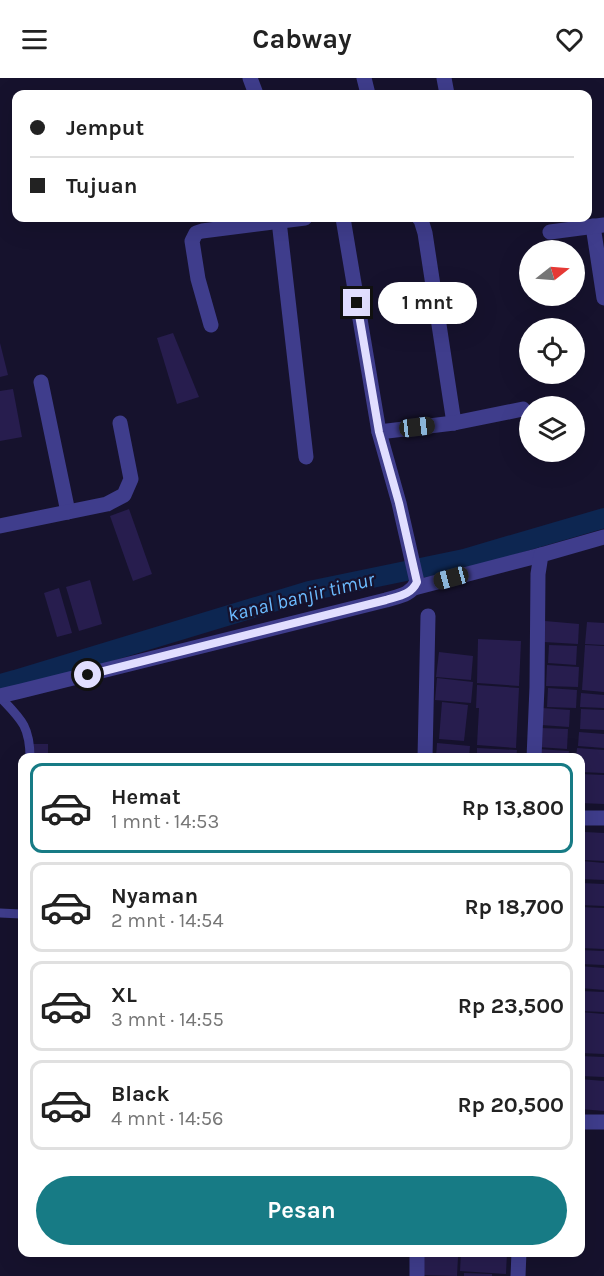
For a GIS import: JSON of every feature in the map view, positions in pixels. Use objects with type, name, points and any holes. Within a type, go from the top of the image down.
[{"type":"street","points":[[211,325],[198,279],[192,241],[196,233],[271,222]]},
{"type":"street","points":[[279,222],[306,457]]},
{"type":"street","points":[[344,222],[379,432],[399,503],[415,585]]},
{"type":"street","points":[[422,222],[454,423]]},
{"type":"street","points":[[550,232],[599,226],[604,298]]},
{"type":"street","points":[[41,382],[68,512]]},
{"type":"street","points":[[379,432],[454,423],[519,410]]},
{"type":"street","points":[[0,526],[106,504],[124,495],[131,479],[120,423]]},
{"type":"street","points":[[0,696],[386,600],[410,592],[415,585],[541,555],[604,537]]},
{"type":"street","points":[[534,753],[538,574],[541,555]]},
{"type":"street","points":[[425,753],[428,616]]},
{"type":"street","points":[[585,818],[604,819]]},
{"type":"street","points":[[585,1122],[604,1122]]},
{"type":"street","points":[[417,1257],[417,1276]]},
{"type":"street","points":[[518,1276],[519,1257]]},
{"type":"lane","points":[[0,696],[23,721],[30,741],[30,753]]},
{"type":"lane","points":[[0,913],[18,912]]},
{"type":"building","points":[[173,333],[199,397],[177,404],[157,338]]},
{"type":"building","points":[[0,343],[8,375],[0,377]]},
{"type":"building","points":[[13,389],[22,437],[0,441],[0,391]]},
{"type":"building","points":[[129,509],[152,574],[133,581],[110,516]]},
{"type":"building","points":[[90,580],[102,624],[79,631],[66,587]]},
{"type":"building","points":[[59,588],[72,633],[57,637],[44,593]]},
{"type":"building","points":[[545,621],[579,624],[578,644],[544,642]]},
{"type":"building","points":[[587,622],[604,623],[604,645],[585,644]]},
{"type":"building","points":[[478,639],[521,641],[519,686],[477,683]]},
{"type":"building","points":[[549,645],[577,646],[576,665],[548,663]]},
{"type":"building","points":[[585,645],[604,646],[604,692],[582,690]]},
{"type":"building","points":[[439,652],[473,656],[471,680],[436,677]]},
{"type":"building","points":[[547,665],[579,667],[578,687],[546,686]]},
{"type":"building","points":[[437,678],[473,682],[471,703],[435,700]]},
{"type":"building","points":[[477,685],[519,688],[516,748],[477,745],[479,708],[476,708]]},
{"type":"building","points":[[548,688],[577,690],[576,708],[547,707]]},
{"type":"building","points":[[581,693],[604,695],[604,708],[580,707]]},
{"type":"building","points":[[442,702],[468,705],[464,741],[439,739]]},
{"type":"building","points":[[542,708],[570,710],[569,727],[541,725]]},
{"type":"building","points":[[581,709],[604,710],[604,730],[580,729]]},
{"type":"building","points":[[540,728],[568,729],[567,749],[538,747]]},
{"type":"building","points":[[579,732],[604,734],[604,748],[578,746]]},
{"type":"building","points":[[437,743],[470,746],[469,753],[436,753]]},
{"type":"building","points":[[33,744],[48,744],[48,753],[33,753]]},
{"type":"building","points":[[477,748],[517,750],[517,753],[477,753]]},
{"type":"building","points":[[577,748],[604,750],[604,773],[585,772],[585,753],[576,753]]},
{"type":"building","points":[[538,749],[569,751],[569,753],[538,753]]},
{"type":"building","points":[[585,774],[604,775],[604,804],[585,803]]},
{"type":"building","points":[[585,832],[604,833],[604,861],[585,860]]},
{"type":"building","points":[[585,861],[604,863],[604,880],[585,879]]},
{"type":"building","points":[[585,883],[604,884],[604,906],[585,905]]},
{"type":"building","points":[[585,907],[604,908],[604,949],[585,948]]},
{"type":"building","points":[[585,950],[604,951],[604,965],[585,964]]},
{"type":"building","points":[[585,966],[604,968],[604,990],[585,988]]},
{"type":"building","points":[[585,991],[604,992],[604,1012],[585,1011]]},
{"type":"building","points":[[585,1012],[604,1014],[604,1054],[585,1053]]},
{"type":"building","points":[[585,1056],[604,1057],[604,1077],[585,1076]]},
{"type":"building","points":[[585,1079],[604,1081],[604,1111],[585,1109]]},
{"type":"building","points":[[420,1257],[458,1257],[457,1276],[419,1275]]},
{"type":"building","points":[[461,1257],[507,1257],[506,1274],[460,1271]]},
{"type":"building","points":[[464,1273],[492,1274],[492,1276],[464,1276]]},
{"type":"waterway","name":"kanal banjir timur","points":[[0,684],[309,591],[464,559],[604,518]]},
{"type":"route","points":[[88,675],[386,600],[410,592],[414,588],[417,582],[399,503],[379,432],[357,303]]}]
